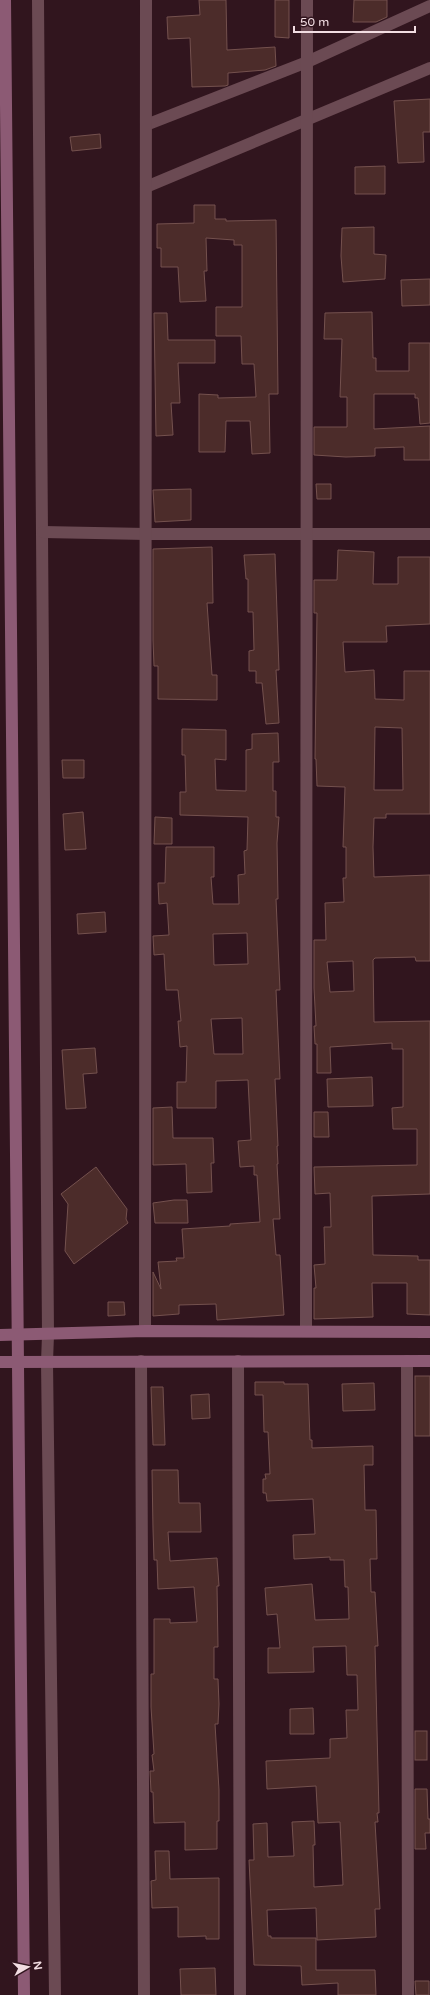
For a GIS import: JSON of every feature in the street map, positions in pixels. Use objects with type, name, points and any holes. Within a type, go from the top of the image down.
[{"type":"main road","points":[[5,0],[24,1995]]},
{"type":"main road","points":[[0,1335],[48,1335],[145,1331],[430,1332]]},
{"type":"main road","points":[[0,1362],[430,1361]]},
{"type":"street","points":[[38,0],[48,1335],[46,1362],[55,1995]]},
{"type":"street","points":[[145,1331],[146,0]]},
{"type":"street","points":[[306,1331],[307,0]]},
{"type":"street","points":[[146,125],[307,62],[430,6]]},
{"type":"street","points":[[146,187],[430,68]]},
{"type":"street","points":[[43,532],[146,534],[430,534]]},
{"type":"street","points":[[238,1361],[240,1995]]},
{"type":"street","points":[[407,1361],[408,1995]]},
{"type":"street","points":[[140,1362],[144,1995]]},
{"type":"building","points":[[199,0],[226,0],[227,50],[275,47],[276,66],[265,70],[228,73],[228,85],[225,86],[192,87],[190,38],[168,39],[167,17],[200,15]]},
{"type":"building","points":[[275,0],[289,0],[289,38],[275,37]]},
{"type":"building","points":[[354,0],[387,0],[387,17],[376,22],[353,22]]},
{"type":"building","points":[[430,99],[430,132],[423,132],[424,162],[398,163],[394,101]]},
{"type":"building","points":[[100,134],[101,148],[72,151],[70,137]]},
{"type":"building","points":[[385,166],[385,194],[355,194],[355,167]]},
{"type":"building","points":[[194,205],[215,205],[215,219],[226,219],[226,221],[276,220],[278,394],[269,394],[270,453],[252,454],[250,421],[226,421],[225,452],[199,452],[199,394],[218,395],[218,398],[256,397],[254,364],[242,364],[241,336],[216,336],[216,307],[242,307],[242,245],[234,245],[234,240],[206,238],[207,271],[204,271],[206,301],[180,302],[178,267],[161,267],[161,248],[157,248],[157,224],[194,223]]},
{"type":"building","points":[[374,227],[374,254],[386,255],[385,279],[343,282],[341,256],[342,228]]},
{"type":"building","points":[[430,279],[430,305],[402,306],[401,280]]},
{"type":"building","points":[[372,312],[373,358],[376,358],[376,371],[409,371],[409,343],[430,343],[430,423],[420,424],[418,398],[415,398],[415,394],[374,394],[374,429],[430,426],[430,460],[404,460],[404,447],[375,448],[375,456],[346,457],[314,455],[314,427],[347,427],[347,397],[340,397],[342,339],[324,339],[325,313]]},
{"type":"building","points":[[154,313],[167,313],[168,340],[215,340],[215,363],[178,363],[180,403],[171,403],[173,435],[156,436]]},
{"type":"building","points":[[316,484],[331,484],[331,499],[317,499]]},
{"type":"building","points":[[191,489],[191,520],[155,522],[153,490]]},
{"type":"building","points":[[212,547],[213,603],[207,603],[212,675],[217,675],[217,700],[158,699],[158,666],[154,666],[153,640],[153,549]]},
{"type":"building","points":[[338,550],[374,552],[373,584],[398,584],[398,557],[430,557],[430,624],[386,626],[387,642],[343,642],[345,672],[374,670],[375,699],[404,700],[404,671],[430,671],[430,814],[386,814],[386,818],[374,818],[373,847],[374,877],[430,875],[430,961],[416,961],[415,957],[375,958],[373,960],[374,1022],[430,1021],[430,1194],[372,1196],[373,1255],[418,1256],[418,1260],[430,1260],[430,1315],[407,1314],[407,1283],[372,1283],[373,1317],[314,1319],[314,1288],[316,1288],[314,1265],[325,1264],[324,1227],[331,1227],[330,1193],[315,1194],[314,1167],[417,1165],[417,1129],[393,1129],[392,1108],[403,1107],[403,1049],[392,1049],[392,1043],[330,1047],[331,1073],[317,1073],[317,1044],[315,1044],[314,1026],[316,1026],[314,940],[326,940],[325,903],[344,902],[343,878],[346,878],[346,847],[343,847],[345,787],[317,786],[315,759],[317,613],[314,613],[314,580],[337,580]],"holes":[[[375,727],[402,728],[403,790],[374,790]],[[353,961],[354,991],[330,992],[327,962]]]},
{"type":"building","points":[[275,554],[279,670],[276,670],[279,723],[266,724],[262,683],[256,683],[256,671],[249,671],[249,651],[254,650],[253,612],[248,612],[248,579],[246,579],[244,555]]},
{"type":"building","points":[[182,729],[226,730],[226,760],[215,759],[216,790],[246,791],[246,750],[252,749],[252,734],[278,733],[279,762],[273,762],[273,791],[276,791],[276,817],[279,817],[277,843],[278,899],[276,899],[280,990],[276,990],[280,1079],[275,1079],[280,1219],[273,1219],[276,1255],[280,1255],[284,1315],[217,1320],[216,1304],[179,1305],[179,1314],[153,1316],[153,1272],[161,1289],[158,1262],[177,1261],[176,1258],[184,1258],[182,1229],[230,1226],[230,1224],[260,1222],[257,1175],[254,1175],[254,1166],[240,1167],[238,1141],[251,1140],[248,1080],[216,1081],[216,1108],[177,1108],[177,1082],[186,1082],[187,1046],[180,1047],[178,1021],[181,1021],[178,990],[166,990],[164,954],[154,955],[153,936],[169,935],[167,903],[159,904],[158,883],[165,883],[166,847],[214,847],[214,877],[211,877],[213,904],[239,904],[238,875],[245,874],[244,851],[247,850],[248,817],[180,815],[180,792],[186,792],[185,755],[182,755]],"holes":[[[247,933],[248,964],[214,965],[213,934]],[[242,1018],[243,1054],[214,1054],[211,1019]]]},
{"type":"building","points":[[62,760],[84,760],[84,778],[63,778]]},
{"type":"building","points":[[83,812],[86,849],[65,850],[63,814]]},
{"type":"building","points":[[155,817],[172,818],[172,844],[154,844]]},
{"type":"building","points":[[105,912],[106,932],[78,934],[77,914]]},
{"type":"building","points":[[95,1048],[97,1073],[83,1074],[86,1108],[66,1109],[62,1050]]},
{"type":"building","points":[[372,1077],[373,1106],[328,1107],[327,1079]]},
{"type":"building","points":[[172,1107],[173,1138],[213,1138],[214,1163],[211,1163],[212,1192],[187,1193],[186,1164],[153,1165],[153,1108]]},
{"type":"building","points":[[314,1112],[328,1112],[329,1137],[314,1137]]},
{"type":"building","points":[[96,1167],[127,1209],[126,1219],[128,1223],[74,1264],[65,1251],[68,1204],[61,1194]]},
{"type":"building","points":[[187,1200],[188,1223],[155,1223],[153,1203]]},
{"type":"building","points":[[108,1302],[124,1302],[125,1315],[108,1316]]},
{"type":"building","points":[[415,1376],[430,1376],[430,1436],[415,1436]]},
{"type":"building","points":[[255,1382],[308,1384],[310,1440],[312,1440],[312,1448],[373,1446],[373,1465],[364,1465],[365,1510],[376,1510],[377,1559],[370,1559],[371,1592],[375,1592],[378,1646],[375,1646],[379,1813],[377,1813],[378,1822],[375,1822],[380,1909],[375,1909],[376,1937],[317,1940],[316,1908],[267,1910],[268,1936],[271,1936],[271,1938],[316,1938],[316,1970],[375,1970],[376,1995],[338,1995],[338,1983],[302,1985],[301,1966],[254,1965],[249,1860],[254,1860],[253,1824],[267,1823],[268,1857],[294,1856],[292,1822],[314,1821],[314,1887],[343,1885],[340,1822],[318,1823],[316,1786],[267,1789],[266,1761],[330,1758],[330,1739],[347,1738],[346,1710],[358,1710],[357,1675],[347,1675],[346,1646],[313,1647],[314,1672],[268,1673],[268,1648],[280,1648],[277,1614],[267,1615],[265,1588],[312,1584],[315,1620],[349,1619],[348,1587],[345,1587],[344,1560],[330,1560],[330,1557],[294,1559],[293,1535],[315,1534],[313,1499],[267,1501],[266,1493],[263,1493],[263,1479],[266,1479],[265,1474],[270,1474],[268,1432],[264,1432],[263,1395],[255,1395]]},
{"type":"building","points":[[374,1383],[375,1410],[343,1411],[342,1384]]},
{"type":"building","points":[[151,1387],[163,1387],[165,1445],[153,1445]]},
{"type":"building","points":[[209,1394],[210,1418],[192,1419],[191,1395]]},
{"type":"building","points":[[152,1470],[178,1470],[179,1503],[200,1503],[201,1532],[168,1532],[170,1561],[217,1558],[219,1586],[217,1586],[218,1647],[214,1647],[214,1679],[218,1679],[219,1704],[218,1724],[215,1724],[219,1790],[217,1849],[185,1850],[185,1822],[154,1823],[153,1792],[151,1792],[150,1771],[154,1771],[152,1755],[154,1754],[151,1707],[151,1674],[154,1674],[154,1619],[170,1619],[170,1623],[197,1622],[194,1587],[158,1589],[157,1560],[154,1560]]},
{"type":"building","points":[[313,1708],[314,1734],[290,1734],[290,1709]]},
{"type":"building","points":[[415,1731],[427,1731],[427,1760],[415,1760]]},
{"type":"building","points":[[415,1789],[427,1789],[430,1833],[425,1833],[426,1849],[415,1849]]},
{"type":"building","points":[[155,1851],[169,1851],[170,1879],[219,1878],[219,1939],[206,1939],[206,1936],[178,1937],[178,1907],[152,1908],[151,1881],[156,1880]]},
{"type":"building","points":[[215,1968],[216,1995],[181,1995],[180,1969]]},
{"type":"building","points":[[415,1981],[429,1981],[429,1995],[416,1995]]}]
